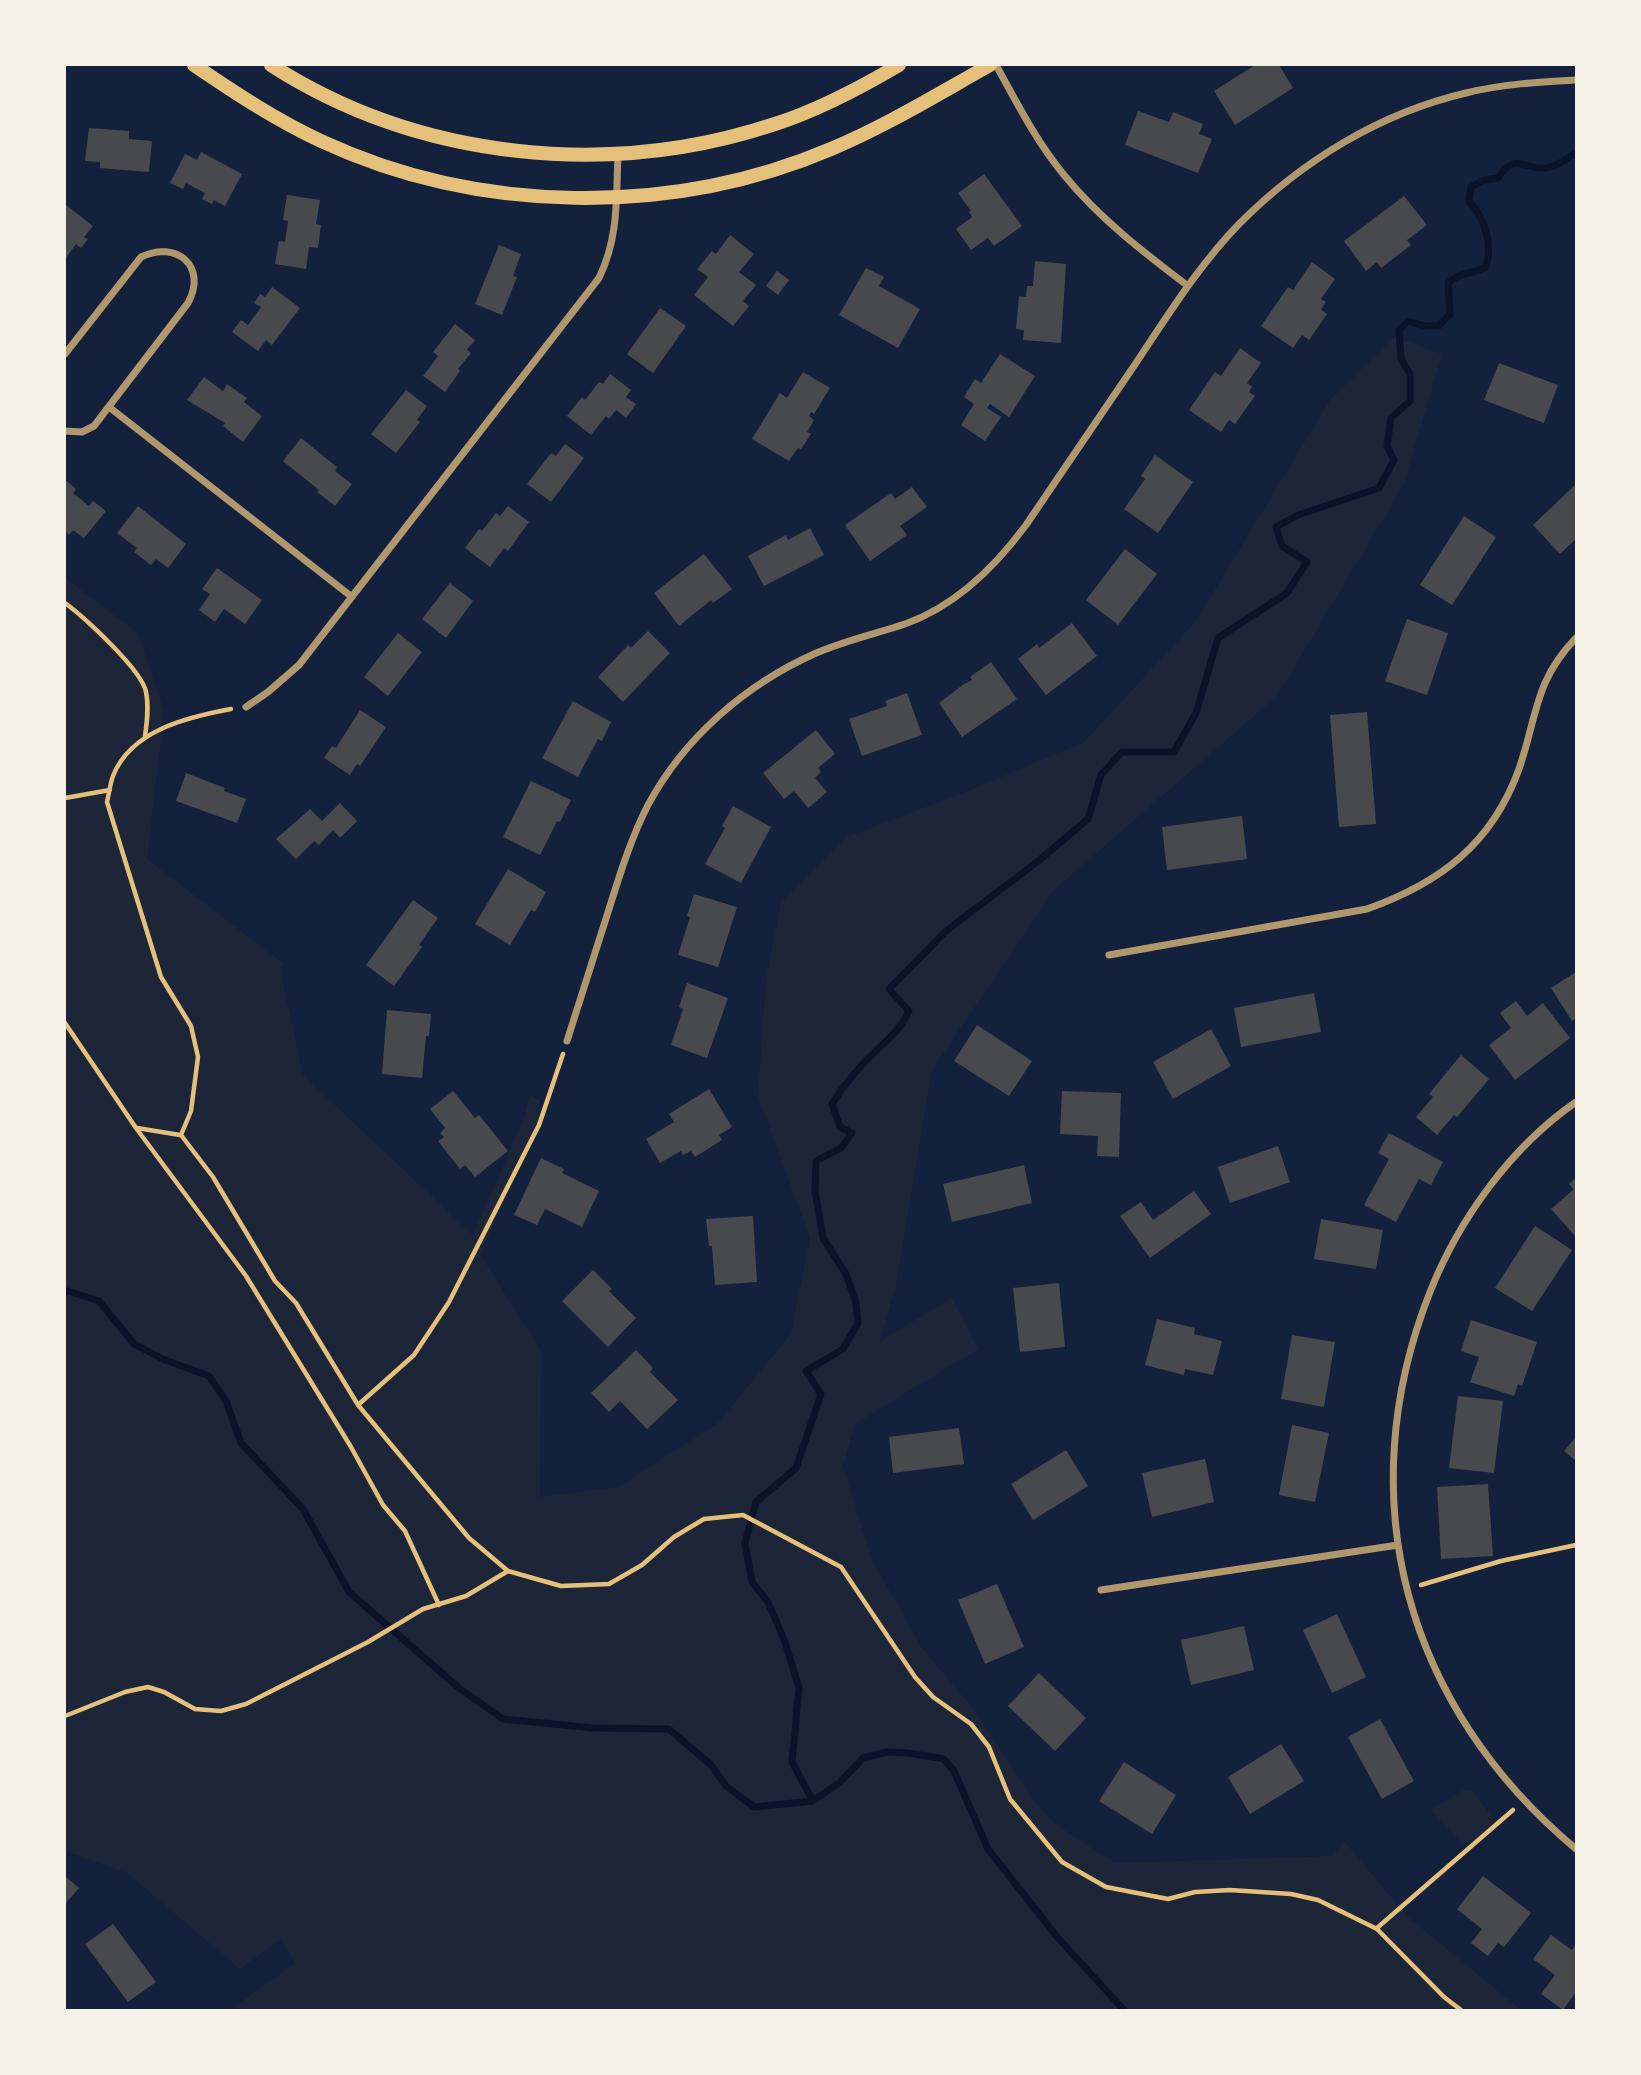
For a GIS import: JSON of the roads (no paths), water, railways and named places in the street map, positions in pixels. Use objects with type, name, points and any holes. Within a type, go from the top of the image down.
[{"type":"main road","points":[[194,65],[246,100],[302,131],[362,158],[444,183],[553,196],[616,198],[705,187],[747,177],[831,149],[990,65]]},
{"type":"main road","points":[[271,65],[338,101],[381,120],[424,134],[512,151],[556,154],[618,154],[734,137],[777,124],[828,103],[899,65]]},
{"type":"street","points":[[996,65],[1032,130],[1063,174],[1099,214],[1137,248],[1188,286]]},
{"type":"street","points":[[567,1041],[630,845],[649,804],[673,766],[704,730],[738,699],[772,676],[815,654],[907,623],[942,606],[977,581],[1005,553],[1026,525],[1188,286],[1239,224],[1278,187],[1324,154],[1369,128],[1415,108],[1466,93],[1524,83],[1576,80]]},
{"type":"street","points":[[246,707],[299,665],[599,278],[610,256],[615,229],[618,154]]},
{"type":"street","points":[[65,354],[141,257],[154,251],[169,250],[187,262],[195,280],[188,303],[94,425],[82,432],[65,431]]},
{"type":"street","points":[[109,407],[352,597]]},
{"type":"street","points":[[1110,955],[1367,909],[1403,896],[1435,878],[1462,856],[1486,830],[1505,801],[1519,768],[1540,693],[1566,648],[1576,638]]},
{"type":"street","points":[[1576,1102],[1524,1147],[1490,1188],[1463,1227],[1435,1280],[1403,1377],[1395,1430],[1393,1487],[1398,1545],[1406,1589],[1424,1643],[1448,1697],[1476,1744],[1508,1785],[1544,1822],[1576,1849]]},
{"type":"street","points":[[1101,1590],[1398,1545]]},
{"type":"waterway","points":[[813,1801],[792,1762],[799,1688],[785,1642],[768,1602],[752,1582],[745,1543],[756,1502],[796,1468],[821,1394],[806,1371],[843,1349],[858,1323],[856,1303],[846,1274],[823,1238],[815,1191],[816,1161],[841,1148],[852,1133],[840,1127],[832,1104],[853,1075],[899,1028],[909,1011],[889,989],[946,931],[1037,862],[1088,819],[1101,775],[1122,752],[1174,752],[1196,713],[1218,638],[1287,593],[1307,562],[1282,546],[1276,527],[1298,515],[1379,488],[1394,460],[1387,446],[1391,418],[1410,401],[1410,374],[1401,359],[1399,330],[1408,321],[1425,326],[1439,326],[1450,314],[1448,283],[1486,267],[1488,241],[1479,215],[1469,201],[1471,187],[1484,180],[1498,178],[1515,163],[1546,168],[1576,153]]},
{"type":"waterway","points":[[65,1293],[68,1291],[99,1301],[134,1344],[165,1360],[209,1376],[226,1401],[241,1443],[303,1509],[349,1592],[459,1688],[503,1719],[594,1728],[669,1729],[711,1765],[726,1786],[754,1807],[813,1801],[840,1782],[863,1758],[887,1752],[944,1759],[954,1771],[988,1849],[1058,1938],[1124,2010]]}]
